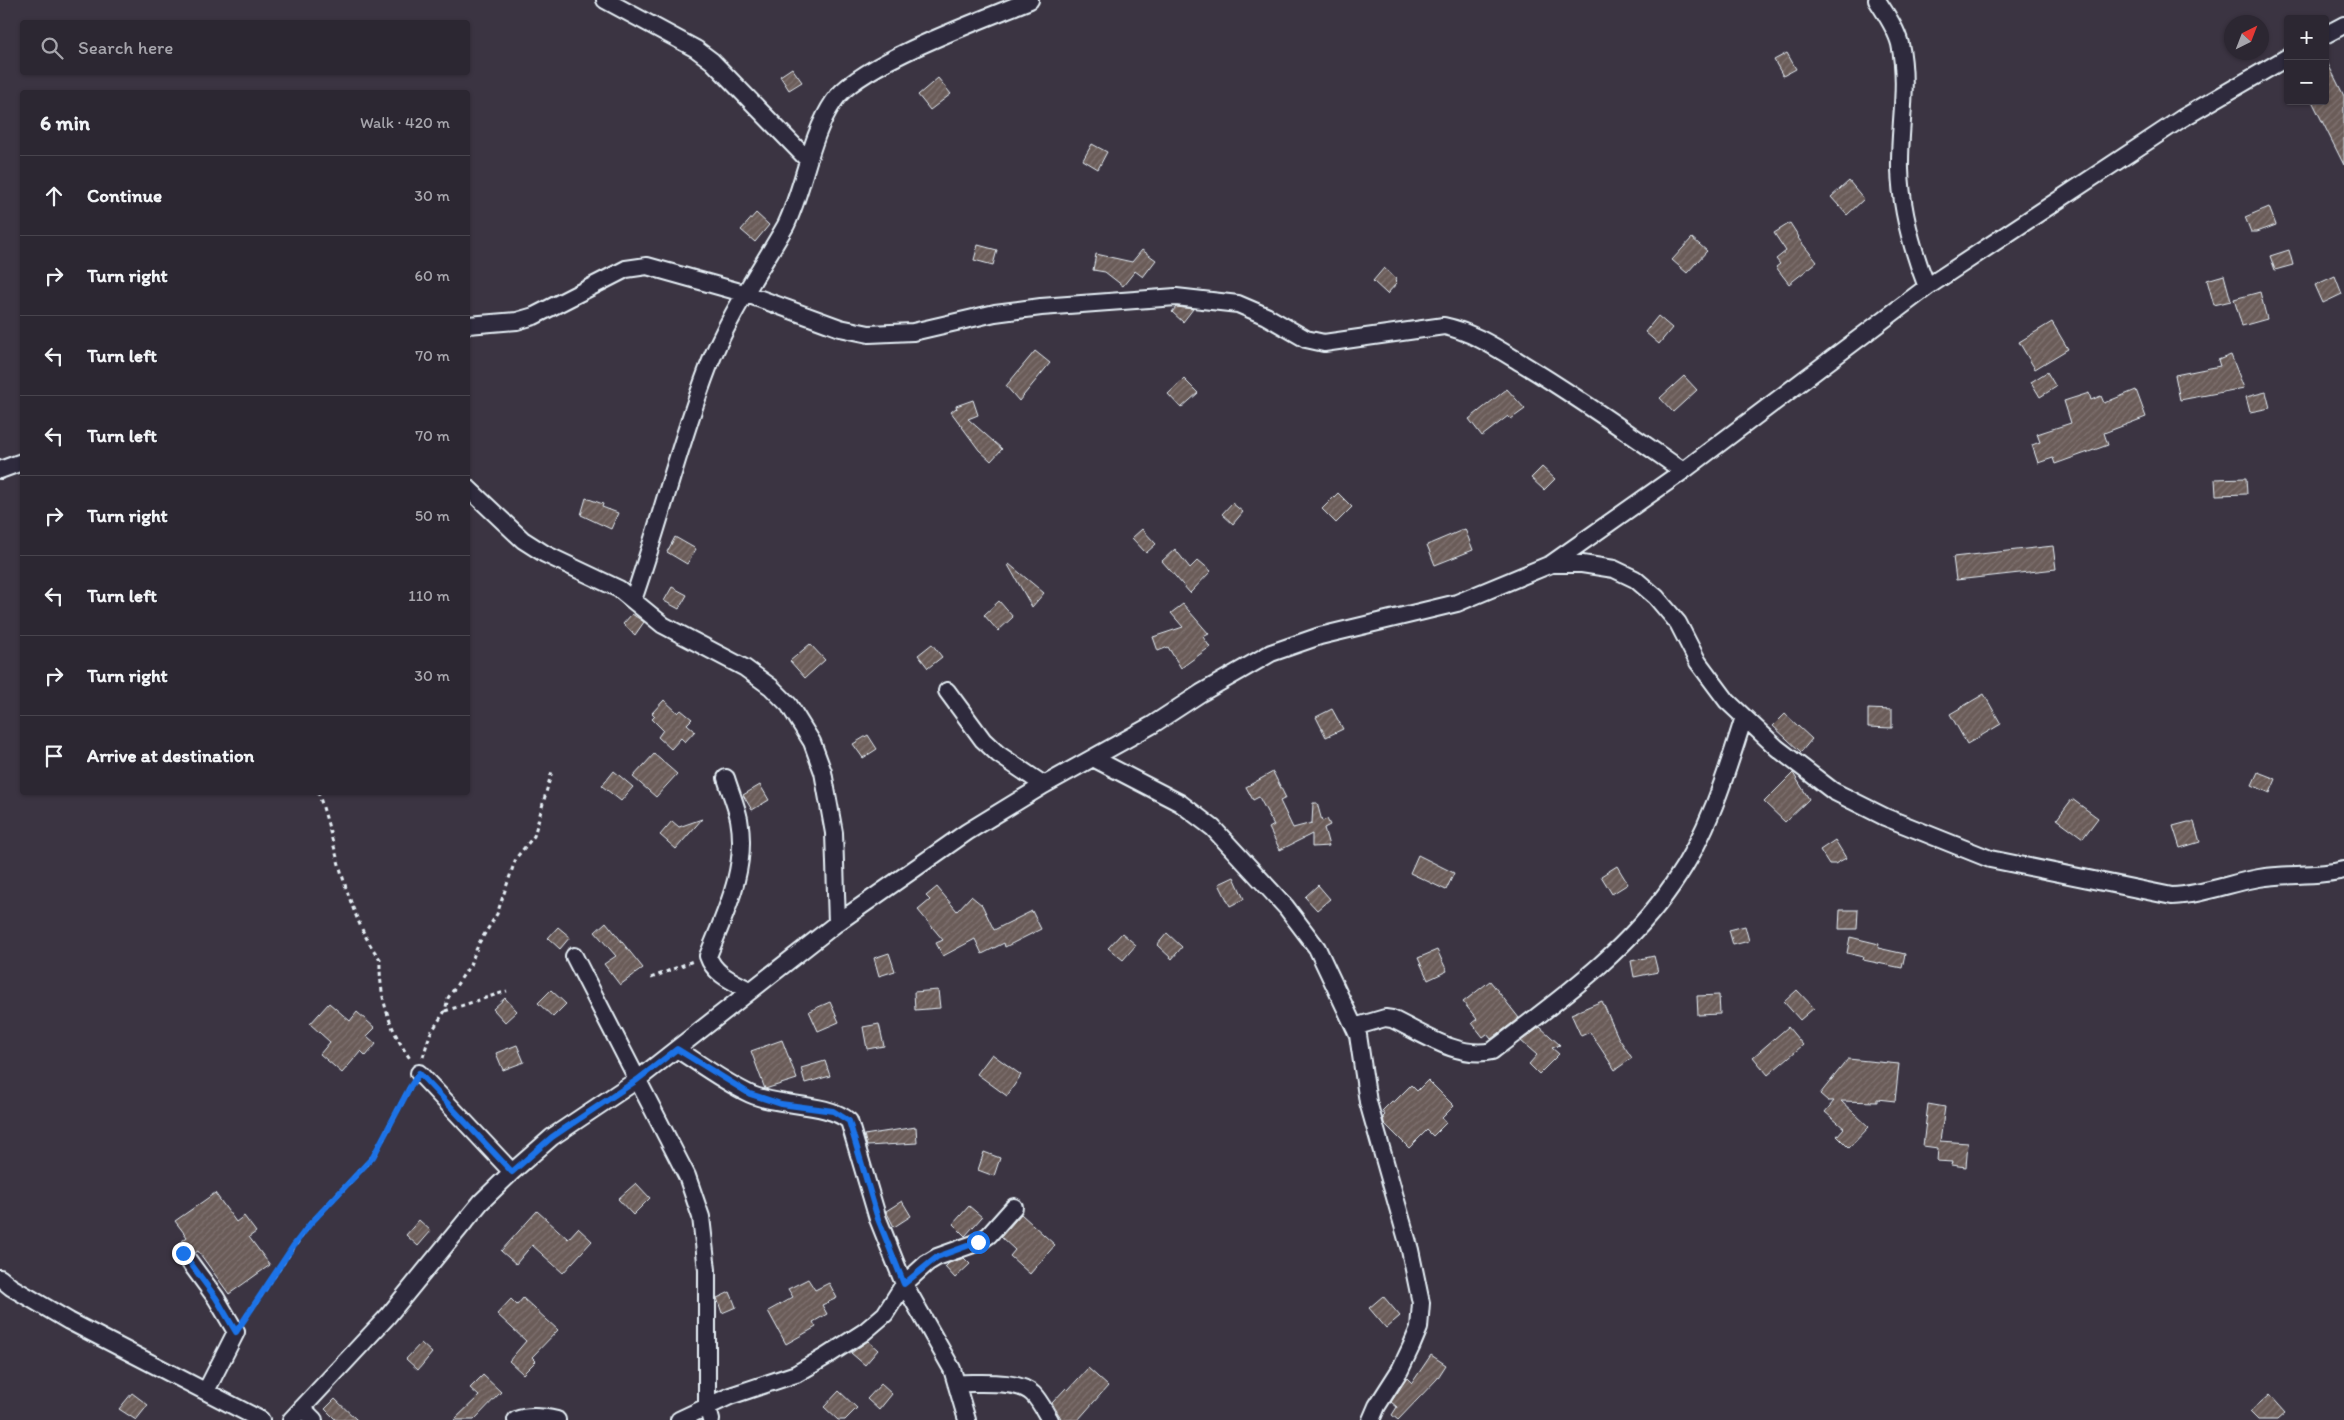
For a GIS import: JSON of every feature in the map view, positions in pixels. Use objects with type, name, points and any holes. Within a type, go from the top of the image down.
[{"type":"street","points":[[605,0],[696,49],[712,61],[808,160]]},
{"type":"street","points":[[633,600],[656,535],[708,368],[720,339],[795,206],[815,140],[834,102],[845,87],[855,79],[923,45],[1030,0]]},
{"type":"street","points":[[1877,0],[1889,19],[1899,43],[1903,81],[1900,168],[1905,214],[1926,287]]},
{"type":"street","points":[[2329,34],[2344,25]]},
{"type":"street","points":[[314,1420],[297,1414],[388,1316],[481,1202],[512,1172],[552,1137],[637,1080],[749,990],[837,923],[967,832],[1044,785],[1152,725],[1201,693],[1271,652],[1320,636],[1457,603],[1551,564],[1683,471],[1926,287],[2181,119],[2284,59]]},
{"type":"street","points":[[470,325],[517,321],[534,316],[626,269],[647,266],[747,294],[840,328],[869,334],[913,332],[994,313],[1041,307],[1176,297],[1238,304],[1266,316],[1306,339],[1324,343],[1444,326],[1484,341],[1570,392],[1683,471]]},
{"type":"street","points":[[0,470],[20,463]]},
{"type":"street","points":[[470,490],[523,540],[544,554],[619,589],[663,626],[745,668],[771,687],[789,705],[812,742],[824,772],[834,833],[837,923]]},
{"type":"street","points":[[1551,564],[1582,564],[1614,569],[1636,578],[1656,597],[1678,623],[1698,662],[1727,701],[1776,748],[1832,791],[1885,817],[2006,864],[2172,896],[2196,894],[2260,878],[2320,875],[2344,870]]},
{"type":"street","points":[[947,691],[983,740],[998,754],[1044,785]]},
{"type":"street","points":[[1354,1028],[1385,1018],[1392,1019],[1446,1045],[1473,1054],[1492,1051],[1596,969],[1642,924],[1673,884],[1693,851],[1720,794],[1744,717]]},
{"type":"street","points":[[1093,758],[1180,803],[1213,828],[1286,907],[1318,948],[1358,1035],[1368,1102],[1410,1250],[1420,1303],[1419,1328],[1411,1347],[1400,1370],[1367,1419]]},
{"type":"street","points":[[726,778],[738,817],[741,837],[739,876],[730,904],[708,956],[711,965],[723,976],[749,990]]},
{"type":"street","points":[[574,956],[686,1176],[701,1217],[707,1270],[709,1413]]},
{"type":"street","points":[[677,1049],[750,1094],[781,1104],[833,1111],[849,1121],[878,1219],[904,1284],[937,1340],[952,1370],[967,1420]]},
{"type":"street","points":[[419,1073],[512,1172]]},
{"type":"street","points":[[679,1420],[709,1413],[730,1396],[796,1374],[825,1357],[864,1332],[885,1314],[904,1284],[937,1257],[966,1248],[989,1235],[1014,1207]]},
{"type":"street","points":[[183,1253],[216,1298],[236,1332],[206,1391]]},
{"type":"street","points":[[0,1278],[11,1287],[69,1321],[261,1420]]},
{"type":"street","points":[[956,1383],[1015,1385],[1025,1388],[1033,1394],[1050,1420]]},
{"type":"street","points":[[516,1420],[545,1417],[557,1420]]},
{"type":"path","points":[[236,1332],[310,1224],[373,1157],[419,1073],[430,1034],[445,1011],[448,998],[470,965],[479,943],[496,914],[516,858],[534,836],[552,771]]},
{"type":"path","points":[[319,795],[356,914],[368,944],[380,959],[380,981],[385,1011],[400,1045],[419,1073]]},
{"type":"path","points":[[651,978],[708,956]]},
{"type":"path","points":[[445,1011],[507,991]]},
{"type":"building","points":[[1787,53],[1796,69],[1783,76],[1774,60]]},
{"type":"building","points":[[2329,66],[2344,96],[2344,165],[2314,105],[2329,105]]},
{"type":"building","points":[[792,68],[802,82],[789,90],[780,76]]},
{"type":"building","points":[[938,78],[951,94],[930,110],[918,95]]},
{"type":"building","points":[[1092,144],[1107,152],[1098,169],[1083,160]]},
{"type":"building","points":[[1849,181],[1864,199],[1847,215],[1831,197]]},
{"type":"building","points":[[2269,207],[2276,225],[2257,232],[2251,232],[2245,217]]},
{"type":"building","points":[[756,213],[769,225],[755,242],[741,230]]},
{"type":"building","points":[[1790,223],[1798,238],[1817,262],[1789,284],[1776,267],[1780,264],[1776,259],[1786,251],[1774,233]]},
{"type":"building","points":[[1692,238],[1707,251],[1687,273],[1672,260]]},
{"type":"building","points":[[978,245],[997,250],[993,265],[974,260]]},
{"type":"building","points":[[1142,250],[1156,260],[1143,277],[1135,271],[1123,286],[1105,272],[1093,270],[1096,254],[1132,262]]},
{"type":"building","points":[[2289,250],[2293,265],[2275,270],[2270,256]]},
{"type":"building","points":[[1384,268],[1396,279],[1397,283],[1387,294],[1373,281]]},
{"type":"building","points":[[2224,275],[2231,301],[2214,305],[2207,280]]},
{"type":"building","points":[[2335,276],[2342,294],[2323,303],[2315,285]]},
{"type":"building","points":[[2260,292],[2267,319],[2242,326],[2234,299]]},
{"type":"building","points":[[1176,307],[1193,309],[1183,322],[1172,312]]},
{"type":"building","points":[[1658,316],[1672,328],[1659,344],[1645,332]]},
{"type":"building","points":[[2052,322],[2068,349],[2035,369],[2019,342]]},
{"type":"building","points":[[1035,351],[1050,363],[1019,401],[1006,386]]},
{"type":"building","points":[[2231,355],[2244,388],[2180,400],[2175,375],[2220,366],[2218,360]]},
{"type":"building","points":[[2047,372],[2056,387],[2040,397],[2031,382]]},
{"type":"building","points":[[1684,376],[1697,390],[1673,412],[1660,398]]},
{"type":"building","points":[[1184,379],[1198,393],[1181,408],[1168,394]]},
{"type":"building","points":[[1507,389],[1525,409],[1511,419],[1508,416],[1482,436],[1469,419]]},
{"type":"building","points":[[2136,390],[2146,417],[2104,433],[2108,445],[2055,464],[2053,458],[2038,463],[2032,445],[2040,442],[2037,434],[2071,423],[2064,401],[2089,393],[2091,400],[2101,396],[2104,403]]},
{"type":"building","points":[[2266,392],[2270,408],[2250,412],[2246,397]]},
{"type":"building","points":[[973,400],[978,415],[968,419],[1002,449],[991,461],[979,450],[951,412],[957,409],[956,406]]},
{"type":"building","points":[[1542,467],[1555,479],[1544,490],[1531,478]]},
{"type":"building","points":[[2246,478],[2247,494],[2216,495],[2215,479]]},
{"type":"building","points":[[1338,493],[1352,507],[1336,523],[1322,509]]},
{"type":"building","points":[[586,498],[603,504],[602,507],[618,513],[611,529],[581,515]]},
{"type":"building","points":[[1232,503],[1243,512],[1233,524],[1222,514]]},
{"type":"building","points":[[1142,529],[1156,544],[1146,553],[1132,538]]},
{"type":"building","points":[[1465,529],[1473,550],[1435,565],[1427,545]]},
{"type":"building","points":[[675,537],[696,549],[687,564],[667,552]]},
{"type":"building","points":[[2053,546],[2056,569],[1956,580],[1953,557]]},
{"type":"building","points":[[1175,549],[1190,568],[1198,560],[1211,571],[1190,593],[1162,561]]},
{"type":"building","points":[[1008,565],[1044,593],[1032,607]]},
{"type":"building","points":[[672,587],[687,595],[679,609],[664,601]]},
{"type":"building","points":[[999,601],[1013,617],[998,631],[984,615]]},
{"type":"building","points":[[1183,604],[1209,634],[1203,637],[1210,647],[1181,668],[1168,647],[1158,651],[1153,637],[1183,627],[1171,613]]},
{"type":"building","points":[[632,614],[644,622],[635,635],[623,624]]},
{"type":"building","points":[[810,644],[825,660],[805,678],[790,661]]},
{"type":"building","points":[[932,644],[942,657],[928,668],[918,655]]},
{"type":"building","points":[[1984,694],[2001,724],[1967,744],[1950,714]]},
{"type":"building","points":[[664,700],[678,713],[681,710],[692,719],[687,724],[695,731],[685,742],[681,738],[671,749],[658,737],[663,730],[652,719],[655,716],[652,713]]},
{"type":"building","points":[[1332,709],[1343,729],[1326,737],[1316,717]]},
{"type":"building","points":[[1868,709],[1892,710],[1892,728],[1868,727]]},
{"type":"building","points":[[1785,714],[1812,739],[1801,752],[1773,726]]},
{"type":"building","points":[[868,735],[877,749],[863,758],[853,744]]},
{"type":"building","points":[[654,754],[677,774],[656,797],[633,777]]},
{"type":"building","points":[[614,771],[633,787],[621,801],[602,786]]},
{"type":"building","points":[[1273,772],[1286,798],[1280,801],[1293,828],[1312,823],[1313,803],[1317,803],[1322,821],[1327,819],[1330,825],[1324,828],[1329,846],[1312,847],[1312,834],[1280,850],[1269,828],[1274,825],[1259,797],[1253,800],[1246,787]]},
{"type":"building","points":[[2258,772],[2276,779],[2270,793],[2252,785]]},
{"type":"building","points":[[1793,773],[1809,799],[1785,822],[1764,802]]},
{"type":"building","points":[[760,785],[769,800],[752,810],[743,795]]},
{"type":"building","points":[[2072,799],[2098,818],[2083,838],[2057,819]]},
{"type":"building","points":[[702,819],[676,849],[660,835],[672,821],[679,827]]},
{"type":"building","points":[[2194,822],[2200,842],[2180,848],[2173,826]]},
{"type":"building","points":[[1835,840],[1846,858],[1835,864],[1829,864],[1820,850]]},
{"type":"building","points":[[1418,855],[1454,873],[1446,890],[1410,873]]},
{"type":"building","points":[[1617,866],[1628,884],[1612,894],[1601,876]]},
{"type":"building","points":[[1234,877],[1244,899],[1230,906],[1219,884]]},
{"type":"building","points":[[1318,885],[1330,899],[1317,910],[1305,897]]},
{"type":"building","points":[[937,887],[957,911],[971,896],[982,905],[994,930],[1032,911],[1041,929],[1005,947],[1004,943],[982,954],[975,939],[943,956],[936,943],[943,940],[918,910],[930,900],[926,896]]},
{"type":"building","points":[[1840,910],[1858,910],[1857,929],[1839,929]]},
{"type":"building","points":[[606,922],[643,968],[620,985],[604,964],[616,956],[595,932]]},
{"type":"building","points":[[1745,926],[1749,941],[1733,945],[1729,930]]},
{"type":"building","points":[[558,927],[570,937],[560,949],[548,938]]},
{"type":"building","points":[[1122,933],[1136,945],[1123,960],[1108,948]]},
{"type":"building","points":[[1167,933],[1182,947],[1172,959],[1157,945]]},
{"type":"building","points":[[1850,937],[1879,944],[1878,948],[1905,954],[1902,968],[1863,960],[1864,957],[1847,953]]},
{"type":"building","points":[[1437,950],[1447,971],[1428,980],[1418,958]]},
{"type":"building","points":[[889,953],[895,971],[879,976],[874,958]]},
{"type":"building","points":[[1654,956],[1658,972],[1634,977],[1631,961]]},
{"type":"building","points":[[1490,981],[1519,1018],[1491,1039],[1487,1034],[1483,1037],[1472,1023],[1477,1019],[1463,1002]]},
{"type":"building","points":[[551,990],[566,1004],[553,1017],[538,1003]]},
{"type":"building","points":[[938,990],[940,1008],[915,1010],[914,992]]},
{"type":"building","points":[[1797,990],[1814,1008],[1800,1020],[1784,1002]]},
{"type":"building","points":[[1719,995],[1720,1014],[1698,1015],[1697,996]]},
{"type":"building","points":[[505,998],[517,1011],[505,1022],[493,1009]]},
{"type":"building","points":[[1602,1001],[1618,1037],[1632,1058],[1615,1070],[1590,1032],[1581,1036],[1571,1014]]},
{"type":"building","points":[[830,1002],[839,1022],[818,1031],[809,1011]]},
{"type":"building","points":[[329,1003],[350,1021],[357,1012],[375,1028],[367,1036],[376,1044],[366,1056],[361,1051],[342,1073],[320,1054],[330,1042],[310,1024]]},
{"type":"building","points":[[879,1024],[884,1046],[867,1049],[863,1027]]},
{"type":"building","points":[[1540,1027],[1560,1045],[1552,1048],[1559,1054],[1539,1074],[1529,1064],[1537,1055],[1521,1041]]},
{"type":"building","points":[[1788,1027],[1803,1045],[1768,1075],[1753,1057]]},
{"type":"building","points":[[782,1040],[797,1079],[765,1089],[751,1051]]},
{"type":"building","points":[[517,1045],[524,1062],[503,1070],[496,1053]]},
{"type":"building","points":[[992,1054],[1021,1075],[1007,1096],[977,1074]]},
{"type":"building","points":[[1848,1059],[1899,1064],[1895,1101],[1877,1099],[1877,1102],[1841,1101],[1869,1127],[1849,1148],[1837,1136],[1844,1128],[1825,1112],[1834,1101],[1828,1101],[1820,1094]]},
{"type":"building","points":[[825,1061],[830,1076],[805,1083],[801,1068]]},
{"type":"building","points":[[1428,1080],[1454,1106],[1442,1118],[1446,1123],[1433,1136],[1427,1130],[1409,1148],[1384,1123],[1383,1117],[1385,1115],[1382,1111],[1411,1085],[1417,1091]]},
{"type":"building","points":[[1928,1104],[1945,1107],[1940,1141],[1968,1143],[1966,1167],[1951,1165],[1952,1162],[1937,1161],[1938,1148],[1923,1146]]},
{"type":"building","points":[[916,1127],[917,1143],[867,1146],[864,1135]]},
{"type":"building","points":[[984,1152],[1000,1158],[994,1176],[978,1170]]},
{"type":"building","points":[[636,1183],[650,1198],[633,1215],[618,1199]]},
{"type":"building","points":[[215,1193],[236,1222],[244,1216],[256,1232],[249,1237],[270,1265],[229,1294],[198,1251],[195,1253],[182,1241],[187,1237],[175,1221]]},
{"type":"building","points":[[902,1201],[911,1216],[894,1227],[886,1211]]},
{"type":"building","points":[[969,1206],[982,1217],[965,1236],[953,1224]]},
{"type":"building","points":[[537,1211],[568,1239],[578,1228],[592,1241],[563,1273],[532,1245],[516,1264],[501,1251]]},
{"type":"building","points":[[1021,1214],[1055,1245],[1030,1274],[1010,1256],[1015,1250],[1001,1237]]},
{"type":"building","points":[[419,1220],[431,1231],[418,1246],[406,1235]]},
{"type":"building","points":[[964,1258],[970,1264],[955,1278],[945,1267],[949,1263]]},
{"type":"building","points":[[808,1279],[815,1290],[829,1283],[837,1298],[822,1305],[827,1314],[813,1322],[816,1327],[786,1344],[768,1311],[793,1297],[788,1289]]},
{"type":"building","points":[[730,1292],[736,1307],[722,1313],[717,1298]]},
{"type":"building","points":[[1383,1296],[1400,1316],[1386,1328],[1369,1308]]},
{"type":"building","points":[[523,1298],[558,1330],[532,1357],[536,1361],[523,1374],[509,1361],[526,1341],[497,1314],[511,1299],[517,1305]]},
{"type":"building","points":[[868,1341],[878,1350],[865,1365],[851,1353]]},
{"type":"building","points":[[421,1343],[432,1353],[418,1370],[406,1359]]},
{"type":"building","points":[[1431,1355],[1446,1365],[1437,1379],[1398,1420],[1392,1415],[1397,1407],[1391,1402],[1407,1378],[1412,1383]]},
{"type":"building","points":[[1088,1368],[1108,1386],[1078,1420],[1062,1420],[1052,1403],[1066,1388],[1068,1390]]},
{"type":"building","points":[[483,1375],[501,1392],[474,1420],[454,1420],[479,1396],[470,1388]]},
{"type":"building","points":[[881,1384],[892,1394],[879,1410],[867,1399]]},
{"type":"building","points":[[839,1391],[857,1408],[845,1420],[838,1420],[824,1407]]},
{"type":"building","points":[[132,1393],[148,1405],[136,1420],[119,1409]]},
{"type":"building","points":[[2269,1395],[2285,1413],[2277,1420],[2258,1420],[2250,1412]]},
{"type":"building","points":[[335,1399],[357,1420],[336,1420],[325,1409]]},
{"type":"route","points":[[183,1253],[216,1298],[236,1332],[310,1224],[373,1157],[419,1073],[512,1172],[552,1137],[637,1080],[677,1049],[750,1094],[781,1104],[833,1111],[849,1121],[878,1219],[904,1284],[927,1263],[937,1257],[966,1248],[978,1242]]}]
